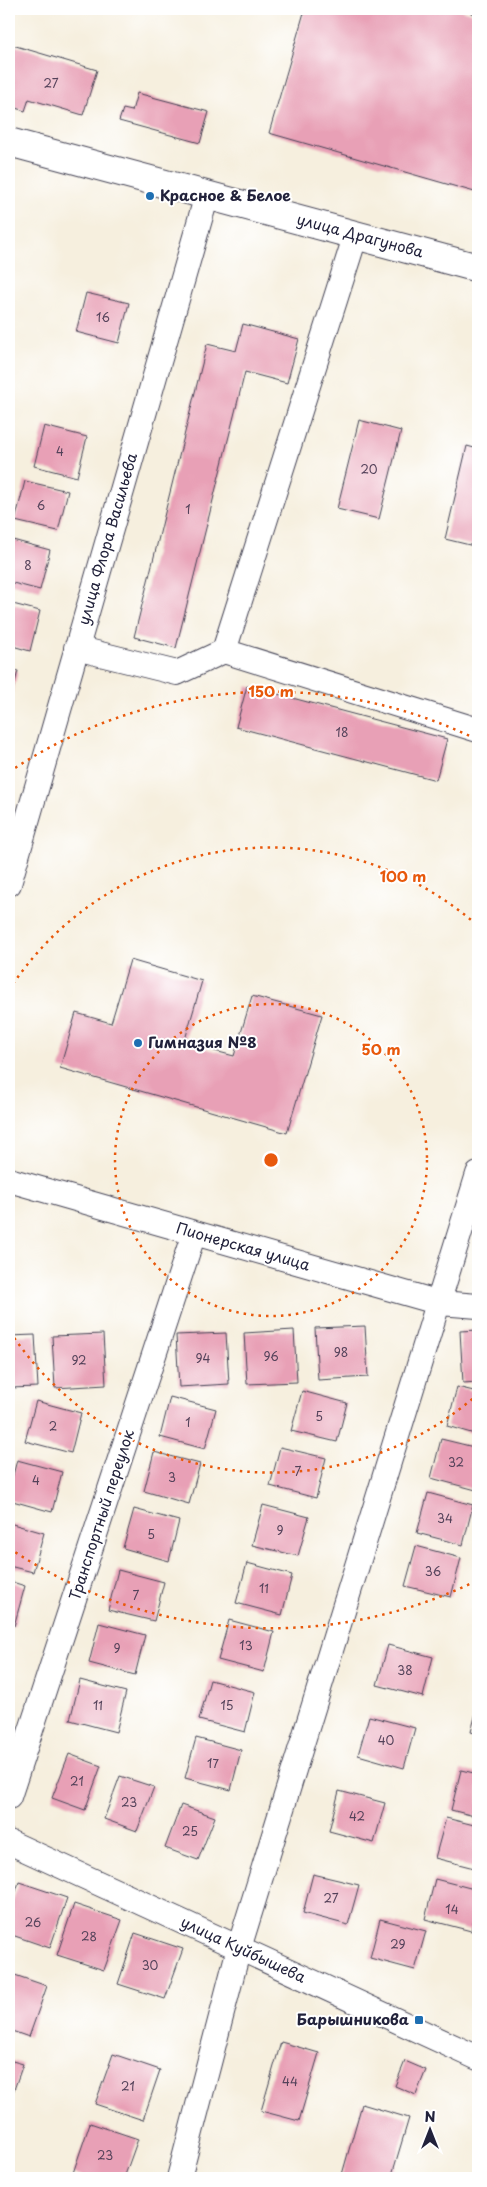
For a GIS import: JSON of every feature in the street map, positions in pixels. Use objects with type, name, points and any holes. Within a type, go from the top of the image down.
[{"type":"main road","name":"улица Драгунова","points":[[9,142],[478,268]]},
{"type":"street","name":"улица Флора Васильева","points":[[9,884],[207,195]]},
{"type":"street","points":[[224,651],[356,234]]},
{"type":"street","points":[[76,648],[177,673],[224,651],[478,730]]},
{"type":"street","points":[[179,2178],[239,1948],[440,1303],[478,1174]]},
{"type":"street","name":"Пионерская улица","points":[[9,1180],[440,1303],[478,1306]]},
{"type":"street","name":"Транспортный переулок","points":[[9,1797],[194,1234]]},
{"type":"street","name":"улица Куйбышева","points":[[9,1842],[239,1948],[476,2049]]},
{"type":"building","points":[[305,9],[458,9],[478,15],[478,193],[269,133]]},
{"type":"building","points":[[9,44],[97,70],[83,115],[29,99],[25,111],[9,106]]},
{"type":"building","points":[[137,93],[209,112],[200,143],[119,121],[123,109],[132,111]]},
{"type":"building","points":[[86,293],[129,303],[119,343],[76,332]]},
{"type":"building","points":[[243,324],[299,339],[287,383],[245,372],[176,648],[134,637],[207,344],[236,351]]},
{"type":"building","points":[[359,420],[401,431],[379,519],[337,509]]},
{"type":"building","points":[[44,426],[87,437],[77,477],[34,466]]},
{"type":"building","points":[[467,446],[478,449],[478,547],[445,539]]},
{"type":"building","points":[[25,481],[68,491],[58,531],[15,521]]},
{"type":"building","points":[[9,539],[50,550],[40,590],[9,582]]},
{"type":"building","points":[[9,603],[40,611],[30,651],[9,645]]},
{"type":"building","points":[[9,668],[18,671],[9,705]]},
{"type":"building","points":[[247,686],[447,739],[436,780],[236,727]]},
{"type":"building","points":[[130,960],[202,981],[184,1043],[234,1056],[252,996],[322,1015],[287,1133],[60,1068],[76,1013],[111,1023]]},
{"type":"building","points":[[365,1326],[368,1377],[318,1380],[315,1328]]},
{"type":"building","points":[[294,1330],[297,1382],[247,1384],[244,1333]]},
{"type":"building","points":[[478,1330],[478,1382],[463,1383],[460,1331]]},
{"type":"building","points":[[226,1333],[229,1384],[179,1387],[176,1335]]},
{"type":"building","points":[[103,1334],[106,1385],[55,1388],[52,1336]]},
{"type":"building","points":[[35,1335],[38,1387],[9,1388],[9,1336]]},
{"type":"building","points":[[457,1387],[478,1392],[478,1435],[447,1426]]},
{"type":"building","points":[[302,1391],[347,1403],[337,1442],[291,1431]]},
{"type":"building","points":[[170,1397],[216,1409],[205,1449],[160,1437]]},
{"type":"building","points":[[36,1401],[81,1413],[71,1453],[25,1441]]},
{"type":"building","points":[[441,1439],[478,1448],[478,1482],[476,1490],[431,1478]]},
{"type":"building","points":[[280,1447],[326,1458],[316,1498],[270,1486]]},
{"type":"building","points":[[154,1452],[200,1464],[189,1504],[144,1491]]},
{"type":"building","points":[[17,1460],[62,1472],[52,1512],[9,1500],[9,1490]]},
{"type":"building","points":[[428,1493],[473,1505],[463,1545],[417,1533]]},
{"type":"building","points":[[263,1505],[309,1517],[298,1556],[252,1545]]},
{"type":"building","points":[[134,1509],[179,1521],[169,1561],[123,1548]]},
{"type":"building","points":[[9,1523],[44,1533],[33,1572],[9,1566]]},
{"type":"building","points":[[416,1546],[461,1558],[451,1597],[405,1586]]},
{"type":"building","points":[[247,1563],[292,1575],[282,1615],[236,1603]]},
{"type":"building","points":[[118,1570],[164,1582],[154,1621],[108,1610]]},
{"type":"building","points":[[9,1581],[25,1586],[14,1626],[9,1624]]},
{"type":"building","points":[[229,1620],[274,1632],[264,1672],[218,1660]]},
{"type":"building","points":[[99,1623],[145,1635],[135,1675],[89,1663]]},
{"type":"building","points":[[388,1645],[433,1657],[423,1697],[377,1685]]},
{"type":"building","points":[[80,1680],[126,1692],[116,1732],[70,1720]]},
{"type":"building","points":[[210,1680],[255,1692],[245,1732],[199,1720]]},
{"type":"building","points":[[478,1705],[478,1734],[471,1732]]},
{"type":"building","points":[[369,1716],[415,1728],[404,1768],[358,1755]]},
{"type":"building","points":[[196,1738],[241,1750],[231,1790],[185,1778]]},
{"type":"building","points":[[69,1754],[101,1766],[85,1810],[52,1798]]},
{"type":"building","points":[[461,1770],[478,1774],[478,1817],[451,1810]]},
{"type":"building","points":[[120,1776],[154,1787],[137,1831],[104,1819]]},
{"type":"building","points":[[339,1791],[385,1803],[374,1843],[329,1831]]},
{"type":"building","points":[[181,1805],[215,1817],[198,1860],[165,1848]]},
{"type":"building","points":[[446,1818],[478,1826],[478,1869],[435,1858]]},
{"type":"building","points":[[313,1874],[359,1885],[348,1925],[303,1913]]},
{"type":"building","points":[[435,1879],[478,1890],[478,1902],[471,1931],[425,1919]]},
{"type":"building","points":[[19,1882],[67,1898],[50,1948],[9,1934],[9,1912]]},
{"type":"building","points":[[74,1904],[122,1920],[104,1970],[57,1955]]},
{"type":"building","points":[[380,1919],[426,1931],[415,1970],[370,1958]]},
{"type":"building","points":[[135,1933],[183,1949],[165,1999],[118,1984]]},
{"type":"building","points":[[9,1973],[47,1986],[29,2037],[9,2030]]},
{"type":"building","points":[[281,2042],[319,2053],[299,2121],[261,2111]]},
{"type":"building","points":[[113,2054],[160,2070],[143,2120],[95,2104]]},
{"type":"building","points":[[9,2060],[23,2064],[9,2104]]},
{"type":"building","points":[[405,2061],[426,2070],[416,2095],[395,2086]]},
{"type":"building","points":[[362,2104],[409,2118],[391,2178],[341,2178]]},
{"type":"building","points":[[90,2123],[138,2139],[124,2178],[88,2178],[73,2173]]},
{"type":"place","name":"Красное & Белое","points":[[150,196]]},
{"type":"place","name":"Гимназия №8","points":[[138,1043]]},
{"type":"place","name":"Барышникова","points":[[419,2020]]}]
